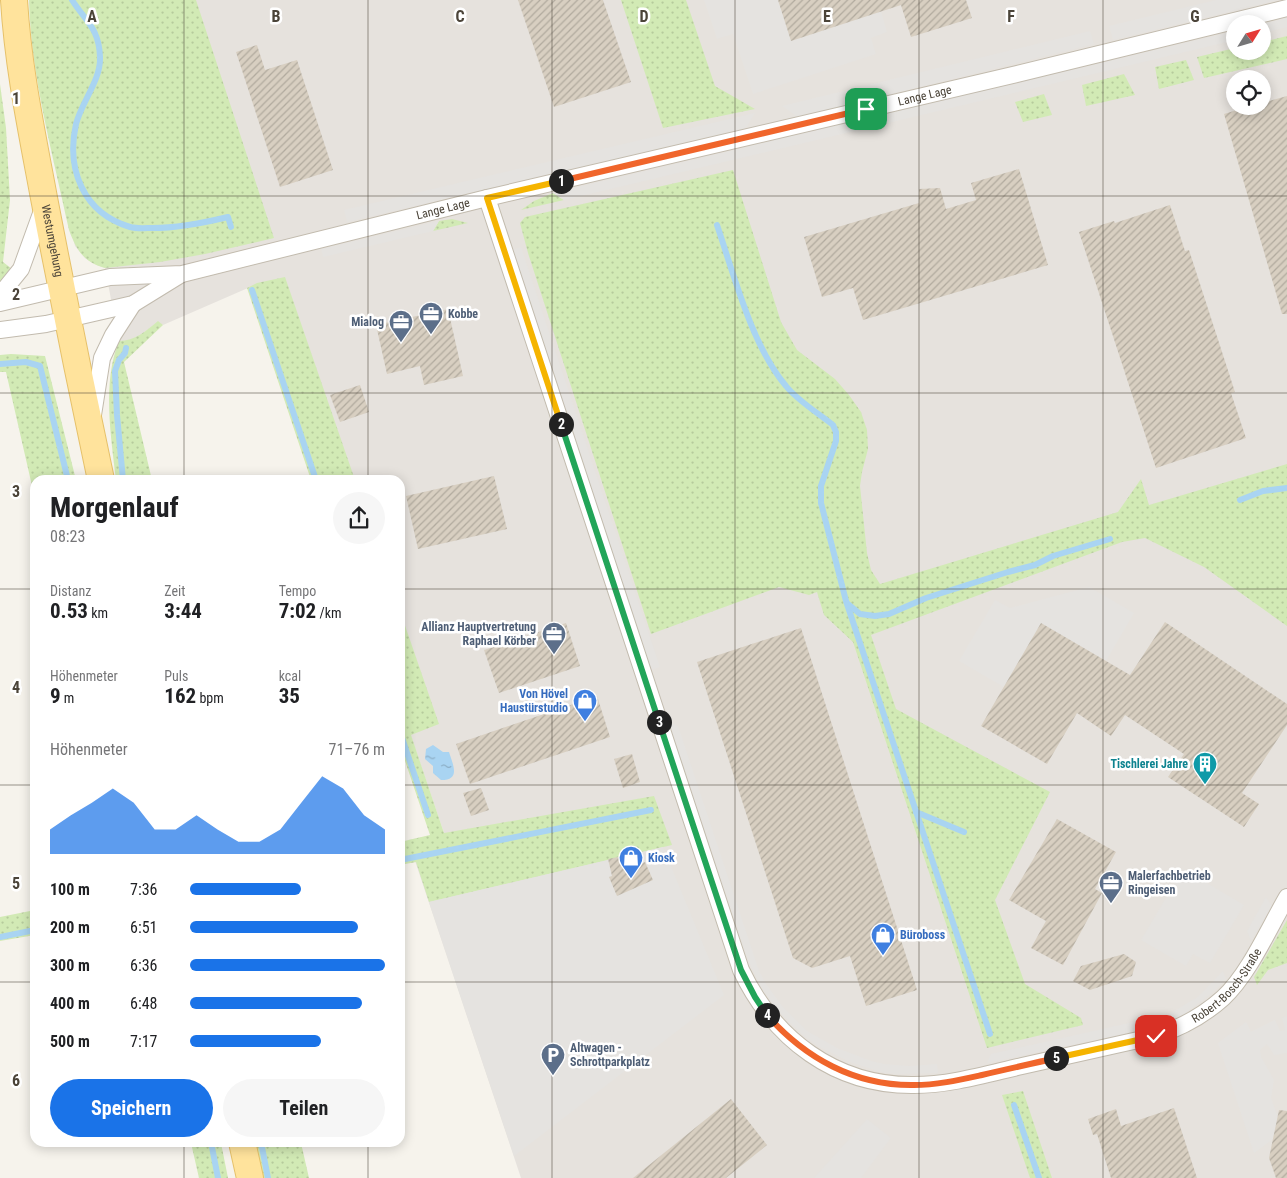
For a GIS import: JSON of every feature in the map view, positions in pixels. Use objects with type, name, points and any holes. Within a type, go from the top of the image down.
[{"type":"main road","name":"Westumgehung","points":[[14,0],[21,66],[45,203],[100,475]]},
{"type":"main road","points":[[243,1147],[250,1178]]},
{"type":"street","name":"Lange Lage","points":[[0,303],[110,277],[182,274],[487,198],[1287,8]]},
{"type":"street","name":"Robert-Bosch-Straße","points":[[487,198],[741,970],[765,1012],[790,1038],[818,1059],[834,1068],[873,1081],[914,1086],[957,1080],[1156,1036],[1177,1029],[1193,1020],[1223,998],[1248,965],[1287,897]]},
{"type":"street","points":[[0,295],[21,269],[45,203]]},
{"type":"street","name":"Lange Lage","points":[[0,330],[46,324],[133,304],[182,274]]},
{"type":"street","name":"Lange Lage","points":[[91,432],[102,358],[113,335],[133,304]]},
{"type":"shaded area","points":[[29,0],[1287,0],[1287,1178],[521,1178],[408,840],[444,833],[405,719],[405,475],[322,475],[257,284],[163,325],[158,322],[138,337],[128,341],[119,341],[105,268],[85,258],[75,246],[41,98],[33,53]]},
{"type":"shaded area","points":[[704,0],[778,0],[792,41],[881,11],[887,32],[871,38],[876,54],[753,94],[733,34],[717,39]]},
{"type":"shaded area","points":[[1216,0],[1277,0],[1113,40],[1109,26]]},
{"type":"shaded area","points":[[1287,18],[1287,27],[1271,31],[1271,22]]},
{"type":"shaded area","points":[[1090,31],[1094,44],[798,117],[782,106]]},
{"type":"shaded area","points":[[1226,33],[1226,42],[564,200],[553,193]]},
{"type":"shaded area","points":[[755,113],[746,128],[347,222],[344,210]]},
{"type":"shaded area","points":[[439,221],[433,231],[323,257],[321,249]]},
{"type":"shaded area","points":[[521,247],[660,667],[651,670],[512,250]]},
{"type":"shaded area","points":[[1089,587],[1134,613],[1106,661],[1041,623],[1004,687],[959,661],[995,600],[1010,608]]},
{"type":"shaded area","points":[[669,722],[678,726],[759,971],[782,1006],[807,1031],[837,1048],[884,1064],[909,1066],[937,1064],[938,1073],[897,1074],[880,1072],[850,1062],[818,1046],[804,1036],[778,1011],[761,987],[748,960]]},
{"type":"shaded area","name":"Altwagen - Schrottparkplatz","points":[[663,847],[724,995],[514,1156],[429,902]]},
{"type":"shaded area","points":[[1183,869],[1244,905],[1210,963],[1193,954],[1186,966],[1141,940]]},
{"type":"shaded area","points":[[1266,897],[1272,906],[1251,941],[1247,931]]},
{"type":"shaded area","points":[[1223,971],[1226,979],[1212,993],[1183,1015],[1162,1026],[987,1063],[991,1054],[1169,1014],[1198,997]]},
{"type":"shaded area","points":[[1287,1016],[1287,1053],[1274,1055],[1267,1044],[1260,1050],[1261,1057],[1274,1080],[1271,1098],[1277,1115],[1283,1121],[1281,1130],[1254,1153],[1218,1043],[1246,1022],[1251,1032],[1275,1020],[1280,1031],[1285,1030],[1282,1018]]},
{"type":"shaded area","points":[[867,1119],[891,1138],[861,1178],[814,1178]]},
{"type":"green space","points":[[29,0],[196,0],[274,238],[160,262],[105,268],[91,262],[81,254],[69,230],[38,86]]},
{"type":"green space","points":[[621,0],[686,0],[715,86],[755,109],[663,128]]},
{"type":"green space","points":[[1287,36],[1287,59],[1239,70],[1226,70],[1226,73],[1204,78],[1197,57],[1226,50],[1226,60],[1271,60],[1271,40]]},
{"type":"green space","points":[[1186,60],[1194,80],[1159,89],[1155,67]]},
{"type":"green space","points":[[1124,74],[1135,95],[1086,106],[1082,85]]},
{"type":"green space","points":[[0,84],[6,128],[10,200],[3,262],[12,269],[0,285]]},
{"type":"green space","points":[[1044,94],[1052,115],[1023,122],[1015,102]]},
{"type":"green space","points":[[733,170],[781,322],[797,350],[835,379],[861,412],[867,430],[868,449],[860,486],[867,553],[871,570],[880,584],[1118,512],[1141,479],[1149,505],[1287,464],[1287,626],[1204,567],[1145,538],[1122,542],[871,635],[896,709],[1050,792],[995,900],[1025,984],[1081,1018],[1083,1025],[987,1048],[853,642],[824,615],[817,592],[809,595],[779,587],[651,634],[520,223],[525,217]]},
{"type":"green space","points":[[553,193],[564,200],[521,210],[534,201]]},
{"type":"green space","points":[[452,219],[468,223],[433,231],[439,221]]},
{"type":"green space","points":[[285,277],[353,475],[309,475],[247,288],[257,283]]},
{"type":"green space","points":[[158,321],[163,325],[124,362],[151,475],[115,475],[109,409],[109,391],[114,357],[119,341],[125,341],[145,332]]},
{"type":"green space","points":[[0,355],[45,356],[75,475],[30,475],[30,477],[6,372],[0,372]]},
{"type":"green space","points":[[405,625],[439,724],[411,735],[444,833],[654,796],[672,845],[429,902],[416,862],[405,864],[405,841],[430,835],[405,761]]},
{"type":"green space","points":[[30,911],[30,936],[0,941],[0,917]]},
{"type":"green space","points":[[1287,920],[1287,963],[1268,970],[1257,985],[1254,977]]},
{"type":"green space","points":[[1023,1091],[1052,1178],[1030,1178],[1002,1095]]},
{"type":"green space","points":[[192,1147],[222,1147],[228,1178],[199,1178]]},
{"type":"green space","points":[[257,1147],[302,1147],[309,1178],[263,1178]]},
{"type":"water","points":[[433,745],[443,752],[449,752],[454,771],[453,775],[447,779],[441,780],[433,773],[433,766],[425,759],[426,749]]},
{"type":"building","points":[[518,0],[603,0],[631,82],[554,107]]},
{"type":"building","points":[[778,0],[966,0],[972,18],[911,37],[901,5],[791,41]]},
{"type":"building","points":[[257,45],[265,70],[297,60],[333,170],[280,187],[236,52]]},
{"type":"building","points":[[1287,96],[1287,314],[1282,314],[1224,114],[1271,115],[1271,100]]},
{"type":"building","points":[[1019,169],[1048,265],[863,320],[853,288],[822,297],[804,237],[919,203],[919,189],[940,188],[946,209],[976,200],[971,183]]},
{"type":"building","points":[[1170,205],[1185,251],[1189,250],[1235,392],[1231,393],[1246,438],[1156,468],[1079,232],[1114,221],[1115,223]]},
{"type":"building","points":[[448,309],[463,376],[424,385],[420,366],[387,374],[376,325]]},
{"type":"building","points":[[360,385],[369,412],[340,422],[330,395]]},
{"type":"building","points":[[494,476],[507,529],[418,549],[406,496]]},
{"type":"building","points":[[1165,622],[1287,704],[1287,725],[1242,793],[1259,804],[1244,827],[1168,777],[1184,754],[1125,715],[1111,736],[1077,713],[1047,764],[981,726],[1041,623],[1130,675]]},
{"type":"building","points":[[566,623],[580,666],[499,693],[484,650]]},
{"type":"building","points":[[801,628],[917,990],[866,1006],[850,956],[812,968],[793,958],[697,662]]},
{"type":"building","points":[[597,696],[610,737],[470,784],[456,744]]},
{"type":"building","points":[[632,754],[640,782],[623,788],[614,759]]},
{"type":"building","points":[[481,788],[489,810],[471,816],[463,793]]},
{"type":"building","points":[[1057,819],[1116,852],[1095,889],[1102,893],[1063,965],[1031,948],[1046,921],[1009,900]]},
{"type":"building","name":"Kiosk","points":[[623,856],[627,869],[645,862],[653,880],[617,896],[609,877],[612,876],[608,859]]},
{"type":"building","points":[[1124,954],[1136,962],[1132,976],[1090,990],[1073,981],[1081,966]]},
{"type":"building","points":[[731,1099],[767,1145],[726,1178],[633,1178]]},
{"type":"building","points":[[1174,1108],[1197,1178],[1111,1178],[1097,1134],[1093,1135],[1088,1119],[1116,1109],[1121,1126]]},
{"type":"building","points":[[1279,1110],[1287,1111],[1287,1178],[1276,1178],[1269,1158]]},
{"type":"waterway","points":[[72,0],[94,32],[100,57],[98,74],[79,115],[74,141],[76,173],[90,200],[100,211],[114,220],[133,228],[182,226],[228,217],[231,227]]},
{"type":"waterway","points":[[717,225],[745,309],[763,351],[786,386],[802,402],[833,425],[836,432],[836,441],[821,486],[821,503],[846,601],[990,1034]]},
{"type":"waterway","points":[[252,290],[314,475]]},
{"type":"waterway","points":[[123,475],[115,371],[126,348]]},
{"type":"waterway","points":[[0,364],[26,362],[40,366],[67,475]]},
{"type":"waterway","points":[[1240,500],[1263,491],[1287,488]]},
{"type":"waterway","points":[[848,604],[860,614],[875,616],[889,614],[926,598],[1035,565],[1053,556],[1110,539]]},
{"type":"waterway","points":[[405,747],[428,815]]},
{"type":"waterway","points":[[405,859],[651,810]]},
{"type":"waterway","points":[[916,812],[964,832]]},
{"type":"waterway","points":[[0,937],[30,931]]},
{"type":"waterway","points":[[1014,1105],[1039,1178]]},
{"type":"waterway","points":[[212,1147],[218,1178]]},
{"type":"waterway","points":[[262,1147],[268,1178]]},
{"type":"place","name":"Kobbe","points":[[431,335]]},
{"type":"place","name":"Mialog","points":[[401,343]]},
{"type":"place","name":"Allianz Hauptvertretung Raphael Körber","points":[[554,655]]},
{"type":"place","name":"Von Hövel Haustürstudio","points":[[585,722]]},
{"type":"place","name":"Tischlerei Jahre","points":[[1205,785]]},
{"type":"place","name":"Kiosk","points":[[631,879]]},
{"type":"place","name":"Malerfachbetrieb Ringeisen","points":[[1111,904]]},
{"type":"place","name":"Büroboss","points":[[883,956]]},
{"type":"place","name":"Altwagen - Schrottparkplatz","points":[[553,1076]]},
{"type":"route","points":[[866,109],[487,198],[741,970],[765,1012],[776,1025],[804,1050],[834,1068],[873,1081],[914,1086],[957,1080],[1156,1036]]}]
